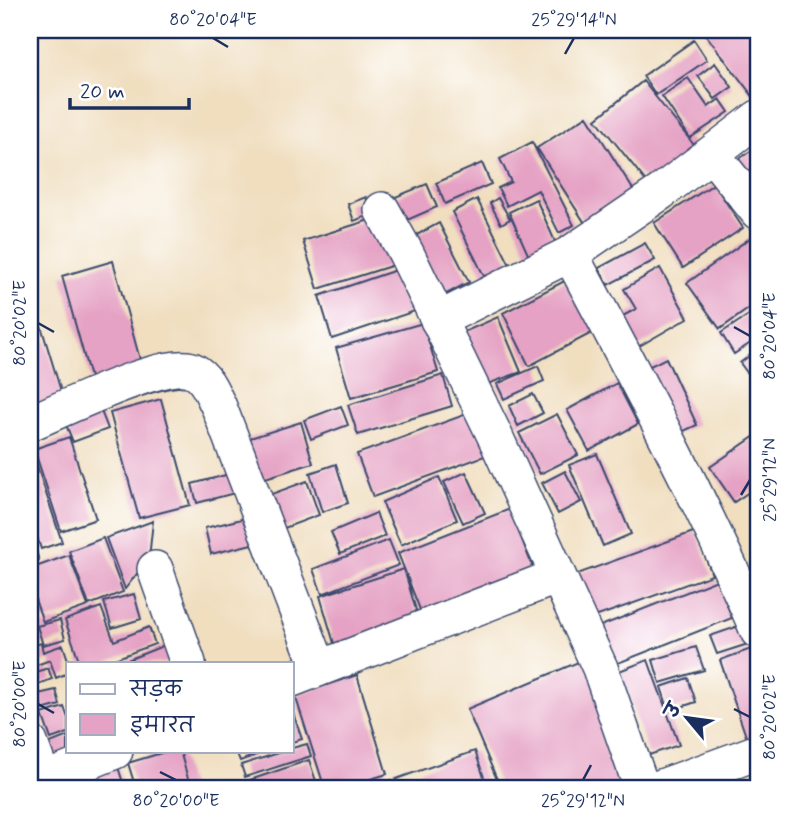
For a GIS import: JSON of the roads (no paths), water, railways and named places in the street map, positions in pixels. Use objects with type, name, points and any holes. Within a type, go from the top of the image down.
[{"type":"street","points":[[438,320],[570,254],[661,192],[758,118]]},
{"type":"street","points":[[712,153],[758,212]]},
{"type":"street","points":[[382,210],[494,433],[600,668],[642,789]]},
{"type":"street","points":[[570,254],[663,429],[737,580],[758,631]]},
{"type":"street","points":[[30,423],[127,382],[177,368],[193,370],[206,381],[219,407],[306,674],[558,576]]},
{"type":"street","points":[[155,569],[188,662]]},
{"type":"street","points":[[30,743],[46,784],[113,752]]},
{"type":"street","points":[[656,789],[756,759]]}]
